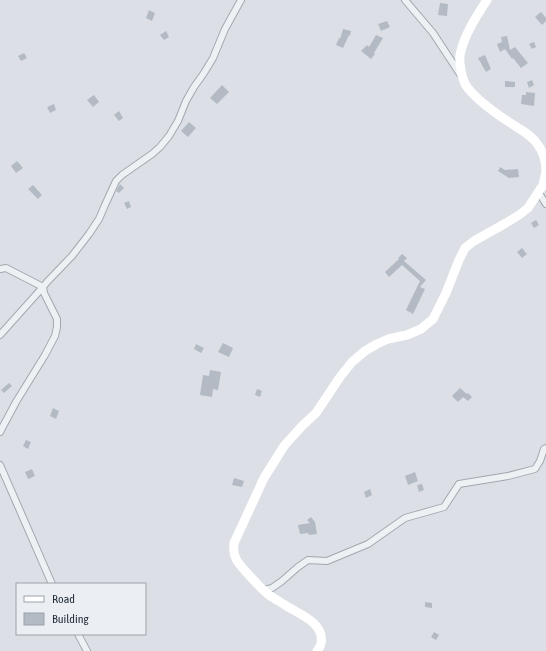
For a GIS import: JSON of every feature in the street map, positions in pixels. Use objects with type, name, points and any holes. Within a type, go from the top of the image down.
[{"type":"main road","points":[[317,651],[321,644],[322,638],[321,633],[315,624],[264,590],[234,557],[234,543],[264,478],[284,446],[316,413],[352,362],[365,351],[377,344],[388,339],[421,330],[433,319],[446,293],[459,260],[466,248],[474,241],[519,215],[528,208],[543,185],[546,164],[538,144],[478,98],[467,87],[462,78],[460,56],[464,43],[468,31],[487,0]]},
{"type":"street","points":[[0,335],[72,256],[89,234],[99,219],[116,181],[122,175],[152,154],[169,136],[178,121],[186,101],[213,58],[225,29],[241,0]]},
{"type":"street","points":[[405,0],[433,32],[462,78]]},
{"type":"street","points":[[539,193],[546,204]]},
{"type":"street","points":[[0,269],[6,268],[43,287]]},
{"type":"street","points":[[0,432],[55,336],[57,319],[44,293],[43,287]]},
{"type":"street","points":[[264,590],[272,588],[308,560],[327,561],[368,544],[405,518],[444,506],[459,484],[508,476],[535,469],[540,462],[544,449],[546,448]]},
{"type":"street","points":[[0,465],[52,583]]},
{"type":"street","points":[[79,635],[87,651]]},
{"type":"building","points":[[440,3],[448,4],[447,16],[438,15]]},
{"type":"building","points":[[149,10],[155,13],[152,21],[146,18]]},
{"type":"building","points":[[541,12],[546,18],[546,21],[542,25],[535,17]]},
{"type":"building","points":[[387,21],[390,27],[381,31],[378,24]]},
{"type":"building","points":[[343,29],[351,31],[350,36],[349,35],[343,48],[336,45],[339,38],[340,39]]},
{"type":"building","points":[[166,31],[169,37],[164,40],[160,35]]},
{"type":"building","points":[[376,35],[383,38],[371,59],[361,51],[367,45],[369,47]]},
{"type":"building","points":[[507,36],[510,50],[515,47],[528,63],[521,68],[505,49],[500,52],[497,44],[502,42],[501,37]]},
{"type":"building","points":[[534,42],[536,47],[532,49],[529,44]]},
{"type":"building","points":[[24,53],[27,58],[21,61],[18,56]]},
{"type":"building","points":[[485,55],[491,69],[486,72],[478,58]]},
{"type":"building","points":[[532,80],[534,85],[529,88],[527,82]]},
{"type":"building","points":[[505,81],[515,82],[515,87],[505,87]]},
{"type":"building","points":[[222,85],[229,92],[217,104],[210,98]]},
{"type":"building","points":[[526,92],[535,93],[534,106],[521,104],[522,95],[526,95]]},
{"type":"building","points":[[94,95],[99,102],[93,107],[87,100]]},
{"type":"building","points":[[54,104],[56,110],[50,113],[47,107]]},
{"type":"building","points":[[119,111],[123,118],[119,121],[114,115]]},
{"type":"building","points":[[189,122],[196,128],[188,137],[181,131]]},
{"type":"building","points":[[17,161],[23,168],[16,173],[11,166]]},
{"type":"building","points":[[500,167],[505,170],[518,169],[519,177],[509,178],[498,171]]},
{"type":"building","points":[[120,184],[124,188],[119,193],[116,191]]},
{"type":"building","points":[[33,185],[42,195],[38,199],[28,189]]},
{"type":"building","points":[[129,201],[131,207],[127,209],[124,203]]},
{"type":"building","points":[[536,220],[539,225],[534,228],[531,223]]},
{"type":"building","points":[[522,248],[527,254],[522,258],[517,252]]},
{"type":"building","points":[[402,254],[407,258],[404,261],[426,280],[420,287],[425,289],[413,314],[406,310],[420,281],[402,265],[389,277],[385,272],[399,259],[398,258]]},
{"type":"building","points":[[223,343],[233,348],[229,357],[218,352]]},
{"type":"building","points":[[196,344],[204,348],[201,353],[194,349]]},
{"type":"building","points":[[210,370],[221,372],[218,390],[213,389],[212,397],[200,395],[203,375],[209,376]]},
{"type":"building","points":[[9,383],[12,386],[4,393],[1,390]]},
{"type":"building","points":[[460,388],[472,397],[468,401],[463,397],[458,402],[452,396]]},
{"type":"building","points":[[257,389],[262,391],[260,397],[255,395]]},
{"type":"building","points":[[53,408],[59,411],[56,419],[50,416]]},
{"type":"building","points":[[26,440],[31,442],[28,449],[23,446]]},
{"type":"building","points":[[32,469],[35,476],[28,479],[25,472]]},
{"type":"building","points":[[415,472],[418,481],[408,485],[405,476]]},
{"type":"building","points":[[234,478],[244,481],[242,487],[232,485]]},
{"type":"building","points":[[422,484],[424,490],[419,492],[417,485]]},
{"type":"building","points":[[370,489],[372,495],[366,498],[364,492]]},
{"type":"building","points":[[311,517],[315,522],[317,534],[300,534],[298,525],[310,523],[307,520]]},
{"type":"building","points":[[425,602],[432,603],[432,608],[425,607]]},
{"type":"building","points":[[434,632],[439,635],[436,640],[431,637]]}]
